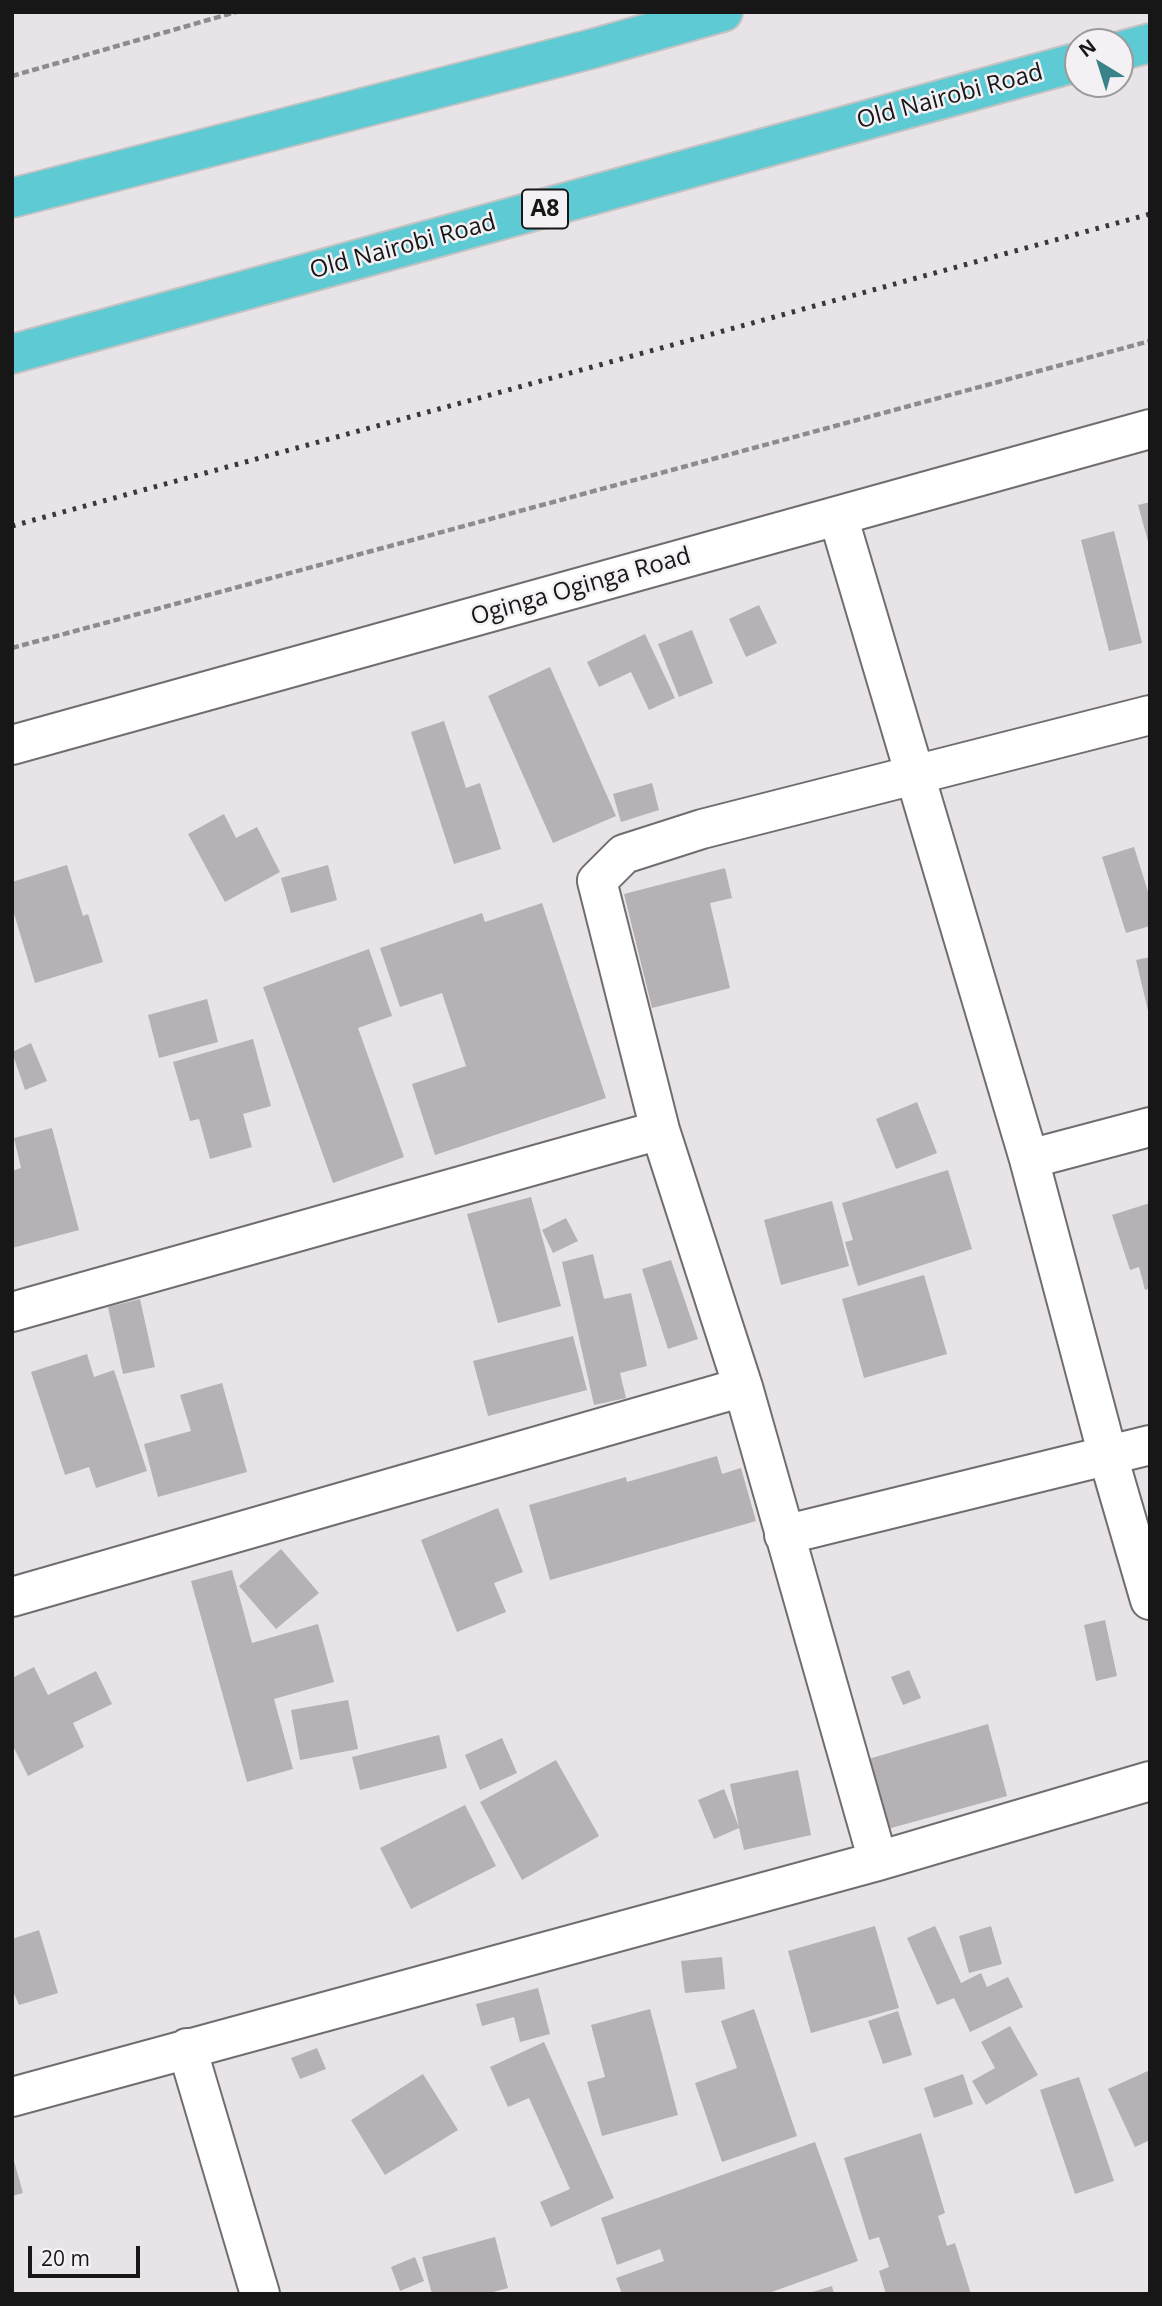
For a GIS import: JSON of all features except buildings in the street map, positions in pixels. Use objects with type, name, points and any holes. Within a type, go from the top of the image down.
[{"type":"highway","points":[[12,198],[595,48],[723,12]]},
{"type":"highway","name":"Old Nairobi Road","points":[[12,354],[1064,66]]},
{"type":"street","name":"Oginga Oginga Road","points":[[12,745],[1150,429]]},
{"type":"street","points":[[838,516],[1029,1159],[1108,1456],[1150,1600]]},
{"type":"street","points":[[878,1861],[743,1387],[660,1130],[597,881],[624,855],[702,829],[1150,715]]},
{"type":"street","points":[[1029,1159],[1150,1127]]},
{"type":"street","points":[[12,1312],[660,1130]]},
{"type":"street","points":[[12,1597],[743,1387]]},
{"type":"street","points":[[784,1535],[1150,1445]]},
{"type":"street","points":[[12,2097],[878,1861],[1150,1782]]},
{"type":"street","points":[[187,2048],[260,2294]]},
{"type":"path","points":[[12,76],[236,12]]},
{"type":"path","points":[[12,648],[1150,341]]},
{"type":"railway","points":[[12,526],[1150,214]]}]
